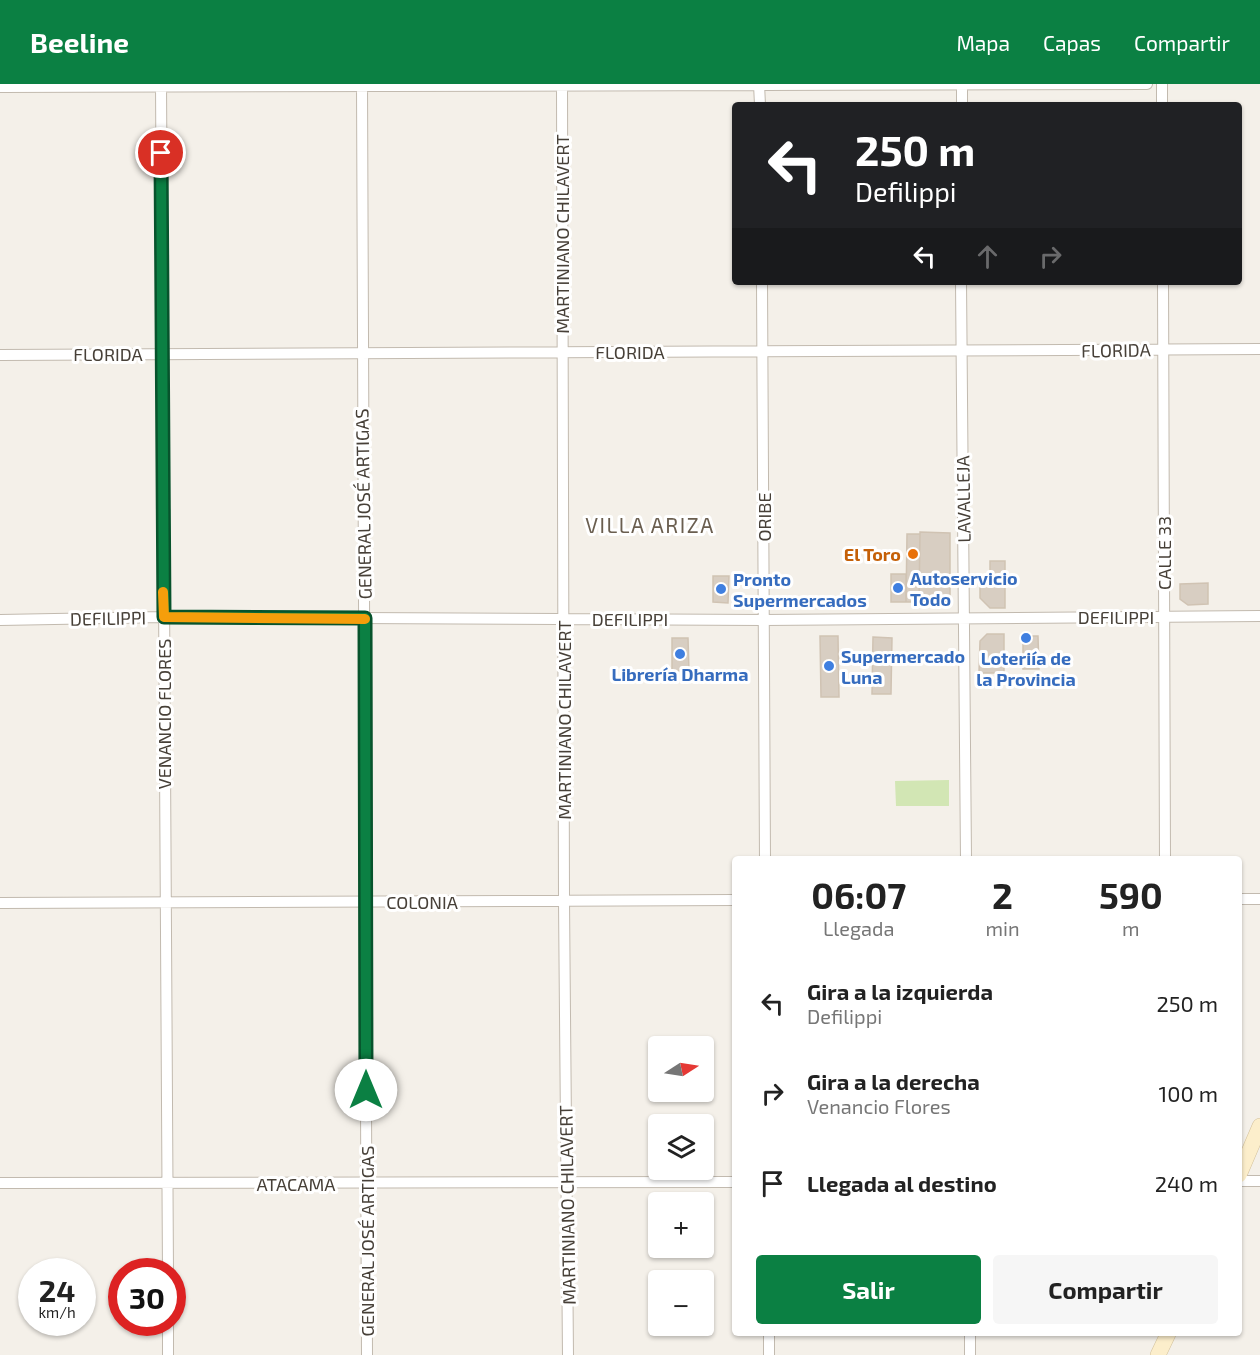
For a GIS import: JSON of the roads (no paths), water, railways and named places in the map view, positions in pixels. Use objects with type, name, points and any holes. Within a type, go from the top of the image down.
[{"type":"street","points":[[0,87],[1147,84]]},
{"type":"street","points":[[1162,84],[1162,102]]},
{"type":"street","name":"VENANCIO FLORES","points":[[161,85],[168,1258]]},
{"type":"street","name":"GENERAL JOSÉ ARTIGAS","points":[[362,85],[367,1355]]},
{"type":"street","name":"MARTINIANO CHILAVERT","points":[[562,85],[561,353],[568,1355]]},
{"type":"street","points":[[759,85],[760,102]]},
{"type":"street","points":[[962,85],[962,102]]},
{"type":"street","name":"ORIBE","points":[[762,285],[765,856]]},
{"type":"street","name":"LAVALLEJA","points":[[961,285],[966,856]]},
{"type":"street","name":"CALLE 33","points":[[1162,285],[1165,856]]},
{"type":"street","name":"FLORIDA","points":[[0,355],[1260,349]]},
{"type":"street","name":"DEFILIPPI","points":[[0,620],[164,617],[764,620],[1260,616]]},
{"type":"street","points":[[1242,899],[1260,899]]},
{"type":"street","name":"COLONIA","points":[[0,903],[732,900]]},
{"type":"street","points":[[1242,1168],[1260,1126]]},
{"type":"street","points":[[1242,1181],[1260,1181]]},
{"type":"street","name":"ATACAMA","points":[[0,1183],[732,1182]]},
{"type":"street","points":[[168,1336],[168,1355]]},
{"type":"street","points":[[769,1336],[769,1355]]},
{"type":"street","points":[[970,1336],[970,1355]]},
{"type":"street","points":[[1158,1355],[1167,1336]]},
{"type":"place","name":"El Toro","points":[[913,554]]},
{"type":"place","name":"Autoservicio Todo","points":[[898,588]]},
{"type":"place","name":"Pronto Supermercados","points":[[721,589]]},
{"type":"place","name":"Loteriía de la Provincia","points":[[1026,638]]},
{"type":"place","name":"Librería Dharma","points":[[680,654]]},
{"type":"place","name":"Supermercado Luna","points":[[829,666]]},
{"type":"district","name":"VILLA ARIZA","points":[[650,524]]}]
